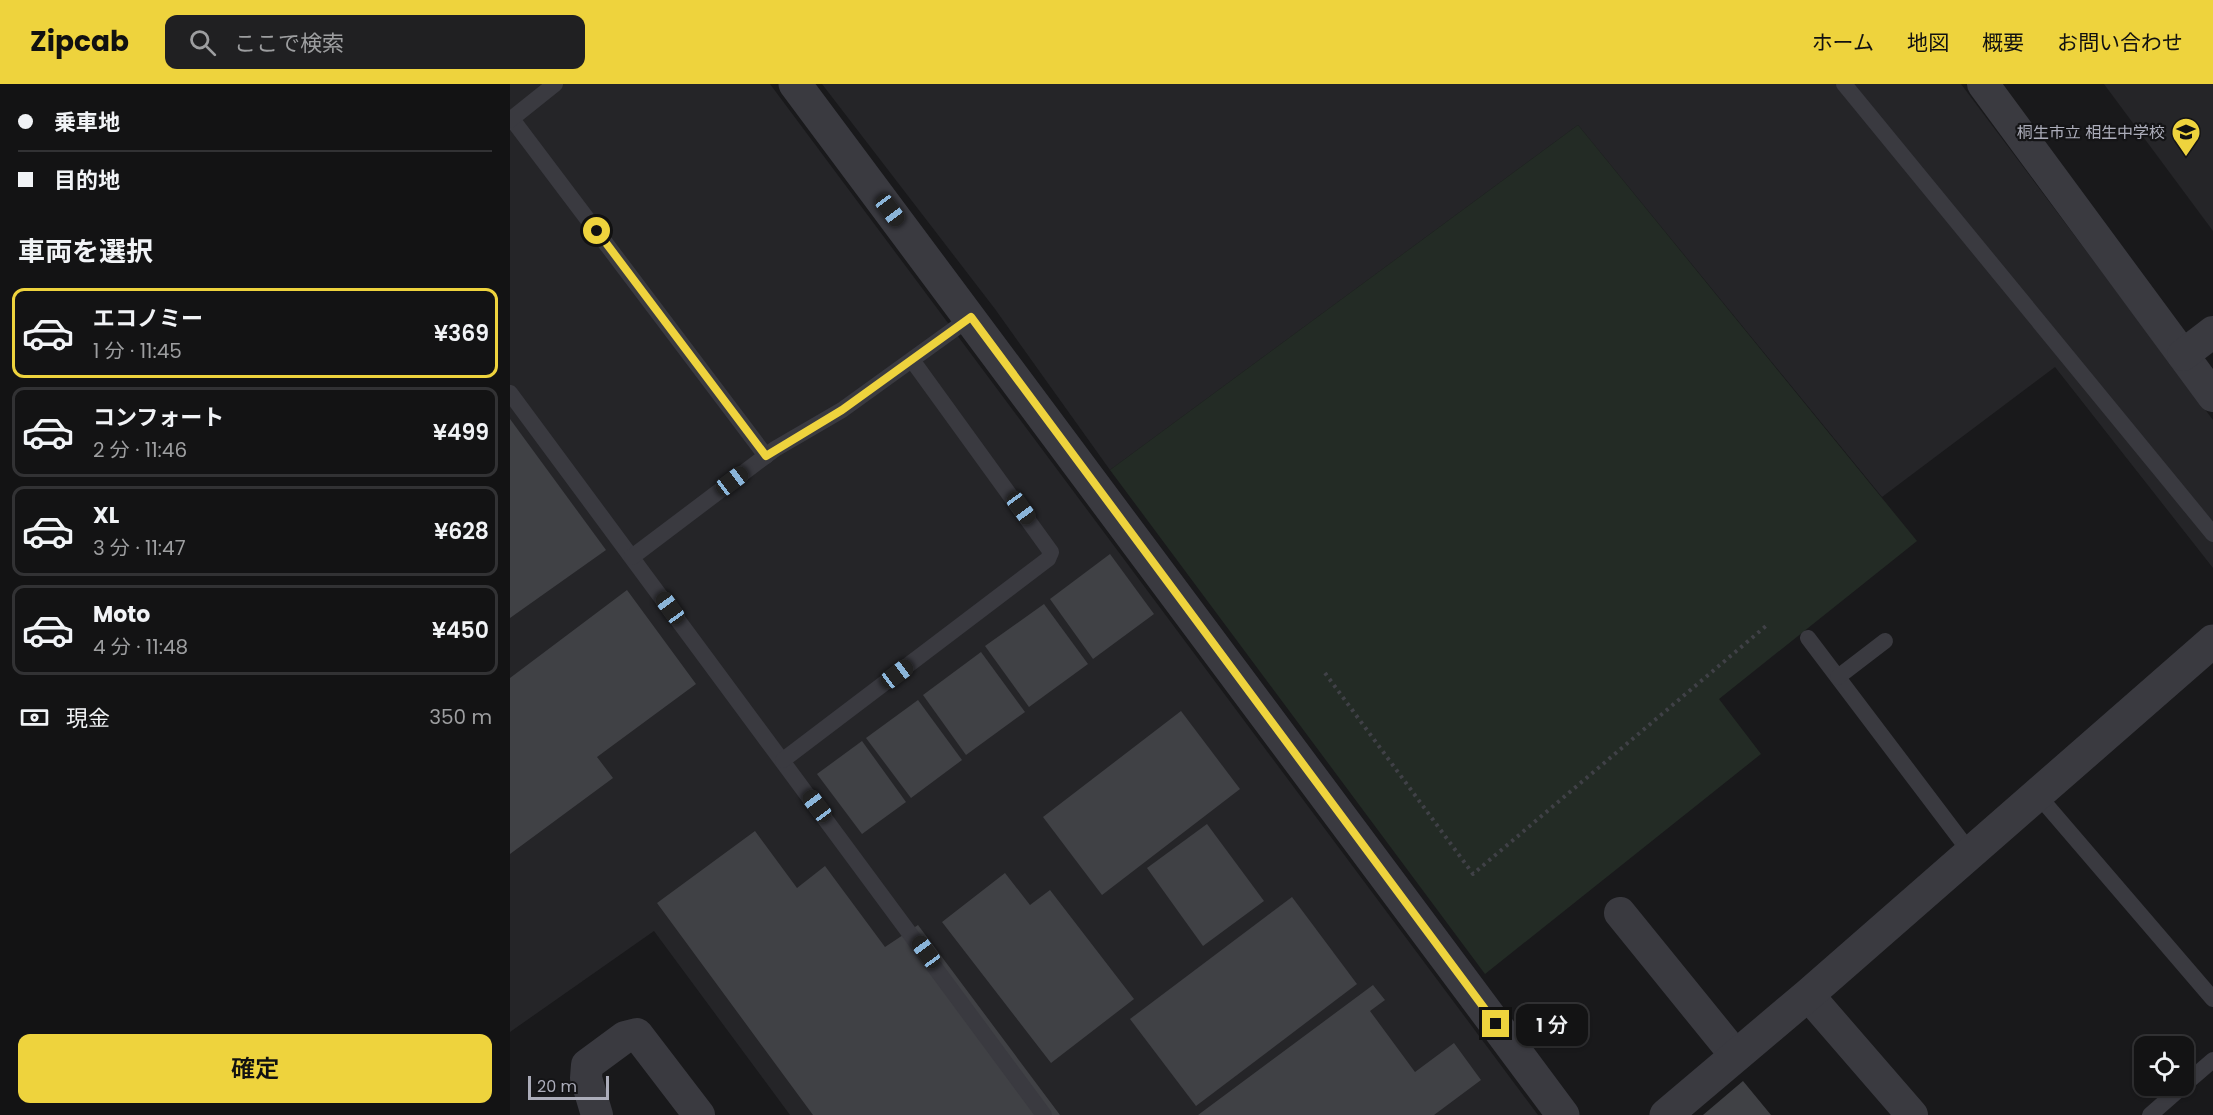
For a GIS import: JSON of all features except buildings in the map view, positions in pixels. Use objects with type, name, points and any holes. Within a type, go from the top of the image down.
[{"type":"street","points":[[795,84],[971,317],[1563,1115]]},
{"type":"street","points":[[1983,84],[2213,396]]},
{"type":"street","points":[[2182,355],[2213,332]]},
{"type":"street","points":[[1666,1115],[1808,995],[2213,641]]},
{"type":"street","points":[[1620,913],[1736,1056]]},
{"type":"street","points":[[1808,995],[1912,1115]]},
{"type":"street","points":[[597,1115],[586,1078],[587,1065],[624,1037],[638,1034],[699,1115]]},
{"type":"lane","points":[[555,84],[511,119],[766,456]]},
{"type":"lane","points":[[1844,84],[2213,534]]},
{"type":"lane","points":[[632,557],[766,456],[842,410],[971,317]]},
{"type":"lane","points":[[783,760],[1048,559],[1051,552],[912,360]]},
{"type":"lane","points":[[510,393],[1044,1115]]},
{"type":"lane","points":[[1808,638],[1970,852]]},
{"type":"lane","points":[[1838,677],[1885,641]]},
{"type":"lane","points":[[2036,794],[2213,999]]},
{"type":"lane","points":[[2194,1076],[2213,1060]]},
{"type":"lane","points":[[2150,1115],[2172,1096]]},
{"type":"path","points":[[1324,673],[1473,874],[1766,627]]},
{"type":"shaded area","points":[[510,84],[770,84],[1538,1115],[790,1115],[654,931],[510,1032]]},
{"type":"shaded area","points":[[822,84],[1961,84],[2213,420],[2213,568],[2055,367],[1882,497],[1578,125],[1110,470],[995,309]]},
{"type":"shaded area","name":"桐生市立 相生中学校","points":[[2104,84],[2213,84],[2213,231]]},
{"type":"shaded area","points":[[1578,125],[1917,541],[1719,699],[1761,754],[1485,974],[1110,470]]},
{"type":"place","name":"桐生市立 相生中学校","points":[[2186,158]]},
{"type":"route","points":[[597,231],[766,456],[842,410],[971,317],[1496,1024]]}]
